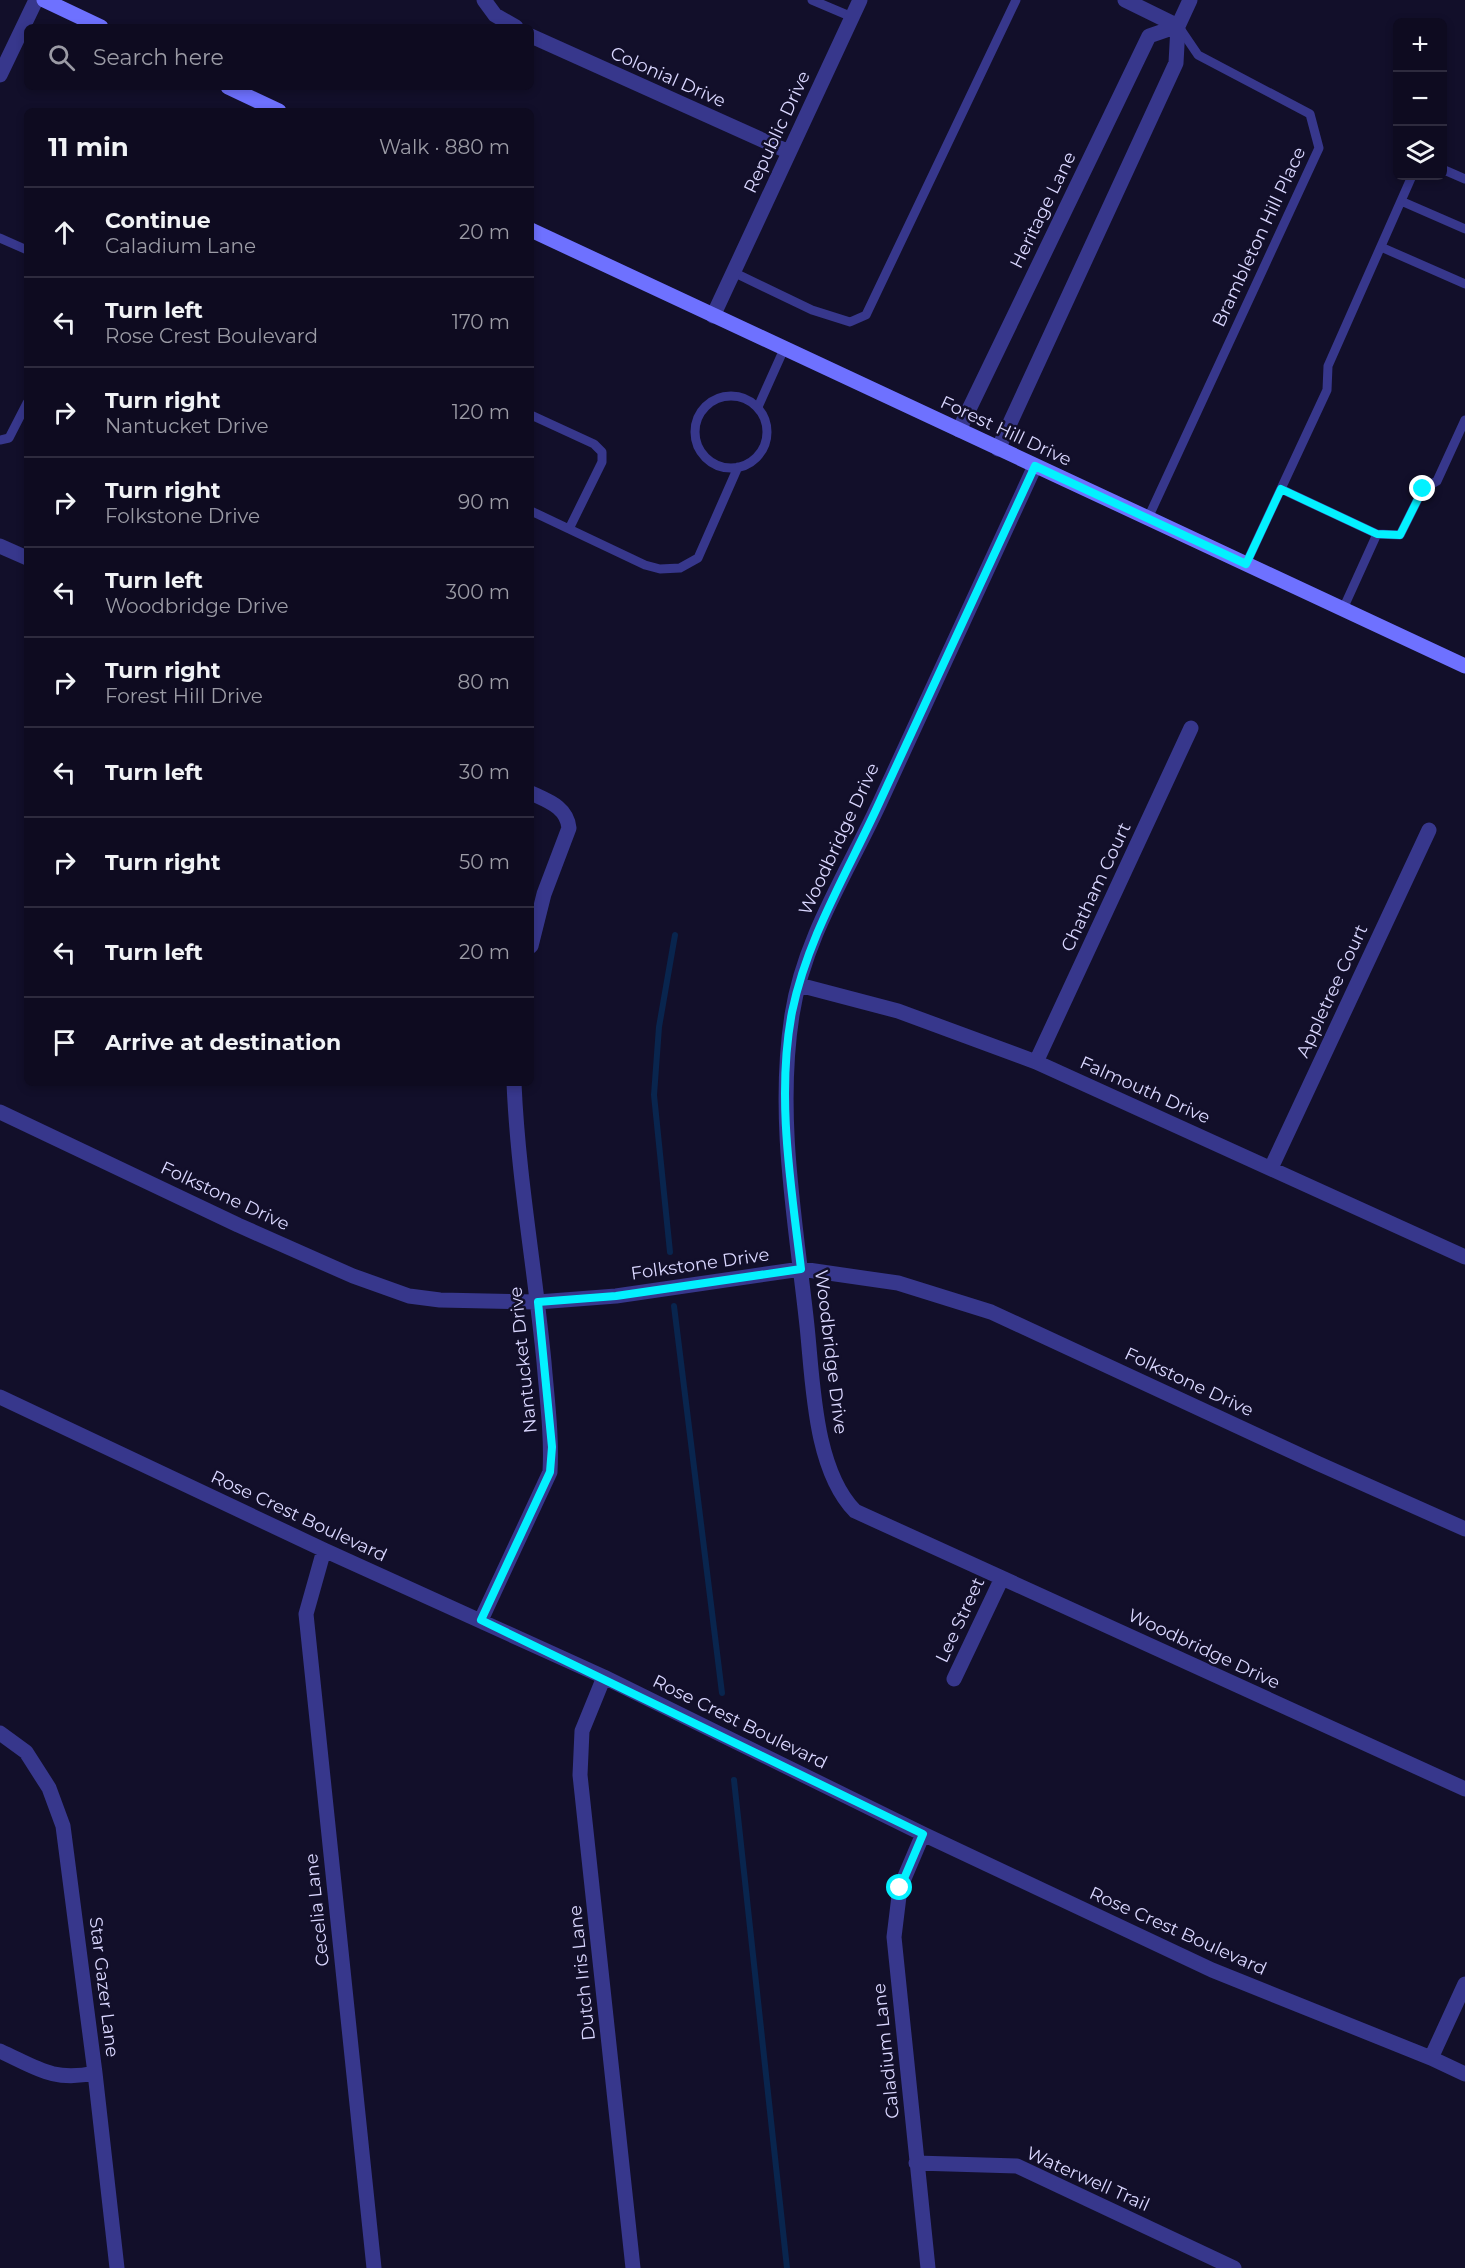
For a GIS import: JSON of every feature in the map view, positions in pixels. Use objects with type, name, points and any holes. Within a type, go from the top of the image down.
[{"type":"main road","points":[[44,0],[95,24]]},
{"type":"main road","points":[[234,90],[273,108]]},
{"type":"main road","name":"Forest Hill Drive","points":[[534,231],[1465,666]]},
{"type":"street","points":[[24,24],[36,0]]},
{"type":"street","points":[[484,0],[495,15],[511,24]]},
{"type":"street","name":"Republic Drive","points":[[731,276],[860,0]]},
{"type":"street","points":[[1125,0],[1178,26]]},
{"type":"street","points":[[998,448],[1176,63],[1178,26],[1190,0]]},
{"type":"street","points":[[0,75],[24,25]]},
{"type":"street","name":"Heritage Lane","points":[[959,430],[1149,36],[1178,26]]},
{"type":"street","name":"Colonial Drive","points":[[534,37],[789,152]]},
{"type":"street","points":[[713,316],[731,276]]},
{"type":"street","name":"Woodbridge Drive","points":[[1035,466],[880,801],[825,911],[799,985],[792,1014],[785,1092],[788,1166],[817,1413],[826,1455],[843,1499],[855,1511],[1465,1790]]},
{"type":"street","points":[[0,546],[24,557]]},
{"type":"street","name":"Chatham Court","points":[[1036,1062],[1191,728]]},
{"type":"street","points":[[534,794],[559,807],[568,820],[569,828],[544,894],[534,934]]},
{"type":"street","name":"Appletree Court","points":[[1271,1168],[1429,830]]},
{"type":"street","name":"Falmouth Drive","points":[[799,985],[898,1011],[1036,1062],[1465,1257]]},
{"type":"street","name":"Nantucket Drive","points":[[481,1620],[550,1472],[552,1447],[538,1302],[516,1141],[514,1086]]},
{"type":"street","name":"Folkstone Drive","points":[[0,1112],[238,1225],[364,1280],[409,1296],[440,1300],[538,1302],[616,1296],[801,1269],[898,1283],[991,1312],[1317,1463],[1465,1528]]},
{"type":"street","name":"Rose Crest Boulevard","points":[[0,1397],[324,1550],[604,1677],[923,1834],[1212,1970],[1431,2058],[1465,2074]]},
{"type":"street","name":"Cecelia Lane","points":[[324,1550],[306,1614],[374,2268]]},
{"type":"street","name":"Lee Street","points":[[954,1678],[1002,1578]]},
{"type":"street","name":"Dutch Iris Lane","points":[[604,1677],[582,1731],[580,1775],[633,2268]]},
{"type":"street","name":"Star Gazer Lane","points":[[0,1733],[26,1752],[49,1788],[63,1826],[95,2073],[117,2268]]},
{"type":"street","name":"Caladium Lane","points":[[923,1834],[900,1888],[894,1937],[928,2268]]},
{"type":"street","points":[[1431,2058],[1465,1984]]},
{"type":"street","points":[[0,2051],[53,2076],[74,2078],[95,2073]]},
{"type":"street","name":"Waterwell Trail","points":[[916,2163],[1017,2166],[1234,2268]]},
{"type":"lane","points":[[812,0],[852,17]]},
{"type":"lane","points":[[731,276],[812,310],[850,322],[866,315],[1016,0]]},
{"type":"lane","name":"Brambleton Hill Place","points":[[1148,518],[1319,148],[1310,114],[1198,55],[1178,26]]},
{"type":"lane","points":[[1447,171],[1465,179]]},
{"type":"lane","points":[[1246,564],[1327,390],[1328,366],[1410,180]]},
{"type":"lane","points":[[1401,201],[1465,229]]},
{"type":"lane","points":[[0,238],[24,249]]},
{"type":"lane","points":[[1381,247],[1465,284]]},
{"type":"lane","points":[[758,407],[784,349]]},
{"type":"lane","points":[[720,397],[745,398],[758,407],[765,418],[765,443],[760,454],[750,463],[726,468],[705,457],[698,447],[695,434],[696,422],[709,403],[720,397]]},
{"type":"lane","points":[[0,440],[9,438],[24,409]]},
{"type":"lane","points":[[534,416],[594,444],[602,452],[602,462],[569,529]]},
{"type":"lane","points":[[1281,489],[1377,534],[1400,535],[1423,489],[1437,481],[1465,420]]},
{"type":"lane","points":[[534,512],[645,565],[660,569],[680,568],[698,558],[738,467]]},
{"type":"lane","points":[[1343,609],[1377,534]]},
{"type":"waterway","points":[[670,1252],[654,1095],[659,1027],[675,935]]},
{"type":"waterway","points":[[674,1306],[722,1693]]},
{"type":"waterway","points":[[734,1780],[787,2268]]},
{"type":"route","points":[[900,1888],[923,1834],[604,1677],[481,1620],[550,1472],[552,1447],[538,1302],[616,1296],[717,1279],[801,1269],[788,1166],[785,1092],[792,1014],[799,985],[825,911],[880,801],[1035,466],[1246,564],[1281,489],[1377,534],[1400,535],[1423,489]]}]
